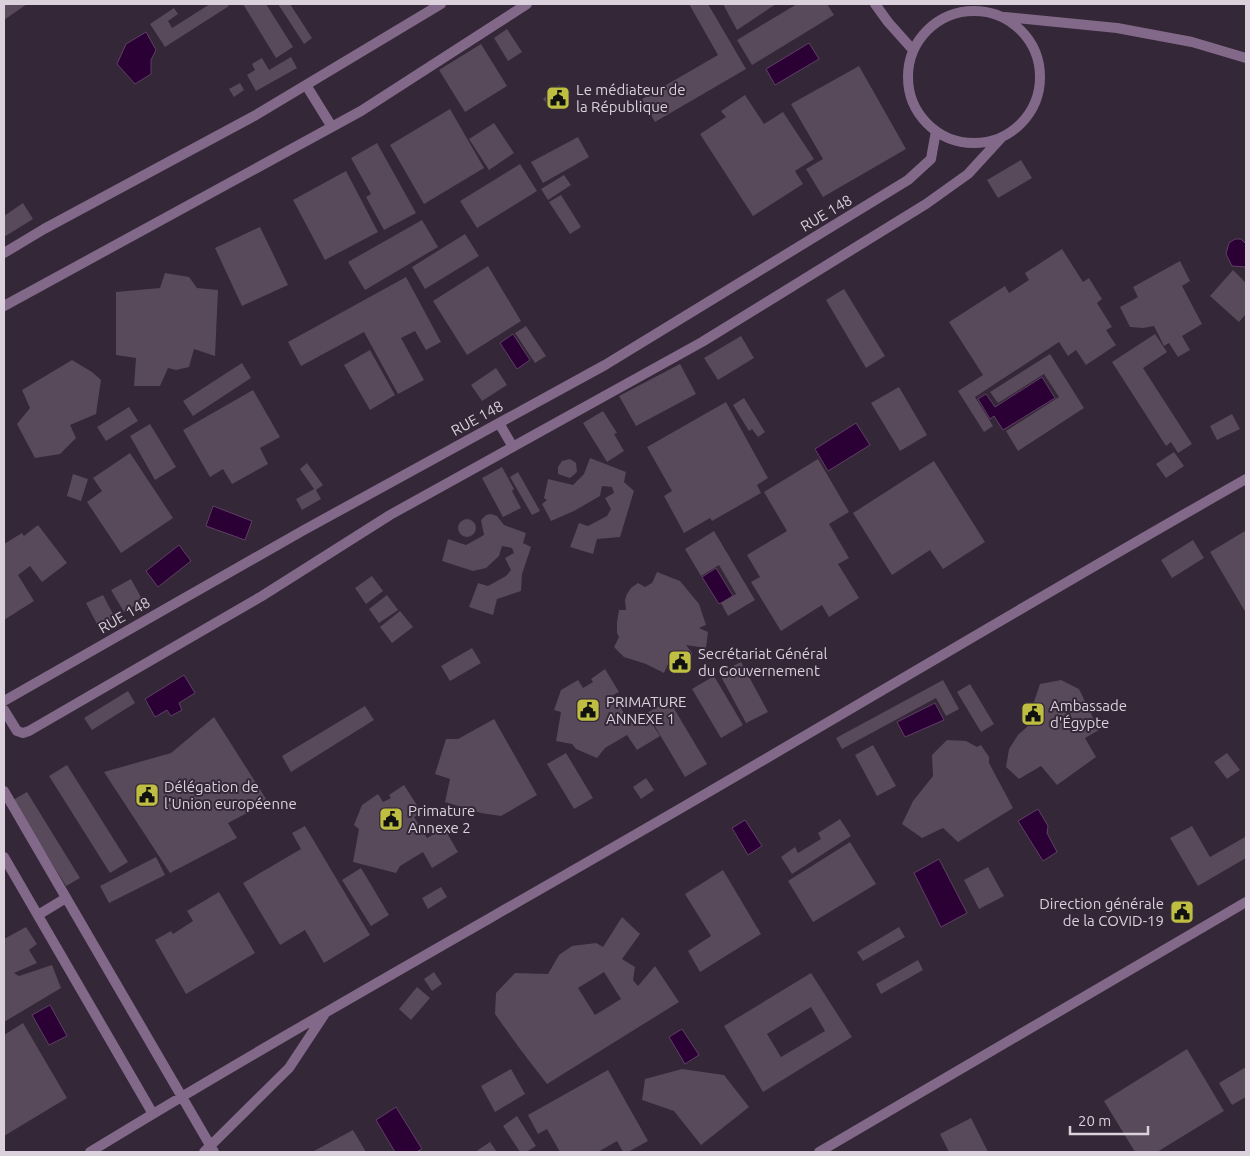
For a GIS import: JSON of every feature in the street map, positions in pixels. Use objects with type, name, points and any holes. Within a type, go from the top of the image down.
[{"type":"street","points":[[4,252],[256,115],[441,4]]},
{"type":"street","points":[[4,306],[361,111],[527,4]]},
{"type":"street","points":[[875,4],[913,50]]},
{"type":"street","points":[[1001,138],[979,143],[956,141],[936,131],[923,119],[913,104],[908,86],[908,68],[913,50],[923,35],[936,22],[952,14],[969,10],[987,11],[1004,17],[1117,28],[1192,42],[1246,58]]},
{"type":"street","points":[[4,710],[18,731],[23,733],[29,731],[254,601],[390,515],[702,342],[926,204],[968,174],[1001,138],[1016,128],[1029,114],[1037,98],[1041,79],[1038,60],[1031,43],[1020,28],[1004,17]]},
{"type":"street","points":[[306,85],[332,127]]},
{"type":"street","name":"RUE 148","points":[[4,701],[304,530],[605,365],[908,180],[931,158],[936,131]]},
{"type":"street","points":[[499,423],[513,447]]},
{"type":"street","points":[[90,1152],[326,1012],[680,809],[1246,479]]},
{"type":"street","points":[[4,791],[182,1096],[210,1150],[289,1068],[326,1012]]},
{"type":"street","points":[[4,857],[153,1114]]},
{"type":"street","points":[[38,915],[66,898]]},
{"type":"street","points":[[819,1152],[1246,902]]},
{"type":"shaded area","points":[[146,32],[156,50],[151,60],[151,74],[135,84],[117,64],[126,44]]},
{"type":"shaded area","points":[[809,43],[819,59],[775,85],[766,69]]},
{"type":"shaded area","points":[[1235,239],[1241,239],[1246,244],[1246,267],[1232,266],[1226,254],[1229,243]]},
{"type":"shaded area","points":[[513,334],[530,360],[517,369],[500,343]]},
{"type":"shaded area","points":[[1042,377],[1055,398],[1003,430],[994,416],[990,419],[978,399],[986,394],[995,407]]},
{"type":"shaded area","points":[[856,423],[870,445],[828,471],[815,449]]},
{"type":"shaded area","points":[[213,506],[252,521],[245,540],[206,526]]},
{"type":"shaded area","points":[[179,545],[191,561],[158,587],[146,571]]},
{"type":"shaded area","points":[[716,568],[733,596],[719,604],[702,577]]},
{"type":"shaded area","points":[[184,675],[195,693],[179,703],[182,710],[171,716],[167,710],[155,717],[145,699]]},
{"type":"shaded area","points":[[935,703],[944,720],[905,737],[897,722]]},
{"type":"shaded area","points":[[1038,809],[1048,826],[1047,833],[1057,852],[1043,861],[1018,821]]},
{"type":"shaded area","points":[[745,820],[762,846],[748,855],[732,828]]},
{"type":"shaded area","points":[[939,859],[967,913],[941,927],[914,873]]},
{"type":"shaded area","points":[[50,1005],[67,1036],[49,1045],[32,1015]]},
{"type":"shaded area","points":[[682,1029],[699,1055],[685,1064],[669,1037]]},
{"type":"shaded area","points":[[396,1107],[422,1149],[416,1152],[395,1152],[376,1120]]},
{"type":"building","points":[[4,4],[27,4],[4,20]]},
{"type":"building","points":[[210,4],[227,4],[229,6],[165,47],[150,24],[174,8],[178,14],[168,21],[172,28]]},
{"type":"building","points":[[243,4],[266,4],[293,47],[276,58]]},
{"type":"building","points":[[278,4],[290,4],[312,38],[304,44]]},
{"type":"building","points":[[689,4],[708,4],[746,69],[655,122],[642,99],[718,55]]},
{"type":"building","points":[[723,4],[776,4],[737,30]]},
{"type":"building","points":[[797,4],[827,4],[834,15],[752,65],[737,40]]},
{"type":"building","points":[[507,29],[522,52],[508,61],[494,38]]},
{"type":"building","points":[[481,44],[507,86],[465,112],[439,70]]},
{"type":"building","points":[[291,57],[297,68],[256,91],[247,75],[255,70],[252,64],[262,58],[269,70]]},
{"type":"building","points":[[859,66],[906,149],[823,197],[806,169],[823,159],[791,104]]},
{"type":"building","points":[[240,83],[244,90],[234,97],[229,89]]},
{"type":"building","points":[[559,85],[568,96],[552,110],[543,99]]},
{"type":"building","points":[[745,95],[764,124],[783,112],[814,159],[795,171],[803,184],[753,216],[700,134],[726,117],[721,111]]},
{"type":"building","points":[[450,109],[484,168],[424,204],[390,145]]},
{"type":"building","points":[[494,123],[514,153],[489,170],[469,139]]},
{"type":"building","points":[[578,137],[589,157],[543,183],[531,162]]},
{"type":"building","points":[[377,143],[416,213],[384,230],[366,197],[371,194],[351,158]]},
{"type":"building","points":[[1021,160],[1032,178],[998,198],[987,180]]},
{"type":"building","points":[[520,164],[537,191],[477,228],[460,201]]},
{"type":"building","points":[[346,171],[378,232],[325,260],[293,200]]},
{"type":"building","points":[[564,175],[571,185],[548,200],[541,189]]},
{"type":"building","points":[[561,195],[581,227],[570,234],[549,202]]},
{"type":"building","points":[[23,203],[33,219],[4,237],[4,216]]},
{"type":"building","points":[[422,220],[438,247],[365,290],[348,262]]},
{"type":"building","points":[[260,227],[288,285],[242,306],[215,248]]},
{"type":"building","points":[[465,234],[479,256],[425,289],[412,267]]},
{"type":"building","points":[[1062,249],[1083,282],[1089,278],[1102,299],[1097,303],[1112,327],[1106,330],[1116,345],[1086,365],[1076,350],[1068,356],[1059,342],[975,397],[993,426],[984,432],[958,391],[983,375],[949,322],[1005,286],[1009,293],[1029,280],[1025,273]]},
{"type":"building","points":[[1180,261],[1190,281],[1182,286],[1202,324],[1182,336],[1190,350],[1178,357],[1169,343],[1164,346],[1154,326],[1143,328],[1130,327],[1120,307],[1138,297],[1133,287]]},
{"type":"building","points":[[488,266],[521,321],[467,355],[433,301]]},
{"type":"building","points":[[1233,270],[1246,283],[1246,314],[1239,322],[1210,296]]},
{"type":"building","points":[[165,273],[189,277],[197,288],[218,290],[215,356],[194,349],[189,367],[176,370],[168,368],[160,386],[134,386],[136,358],[116,355],[116,292],[160,288]]},
{"type":"building","points":[[406,277],[441,342],[426,350],[415,331],[401,338],[424,380],[398,394],[364,332],[301,366],[288,342]]},
{"type":"building","points":[[844,289],[885,356],[866,368],[826,300]]},
{"type":"building","points":[[526,326],[546,356],[535,363],[515,333]]},
{"type":"building","points":[[1155,334],[1167,352],[1143,368],[1192,444],[1178,453],[1171,442],[1166,446],[1112,362]]},
{"type":"building","points":[[741,336],[754,358],[718,380],[704,358]]},
{"type":"building","points":[[370,350],[395,395],[370,410],[344,365]]},
{"type":"building","points":[[1050,354],[1084,408],[1018,451],[1006,431],[1059,397],[1044,374],[998,403],[990,392]]},
{"type":"building","points":[[72,360],[101,380],[96,414],[70,425],[76,438],[60,454],[35,458],[17,424],[30,408],[22,390]]},
{"type":"building","points":[[242,363],[251,378],[193,416],[183,401]]},
{"type":"building","points":[[680,364],[696,394],[636,426],[619,396]]},
{"type":"building","points":[[496,368],[507,385],[482,401],[471,385]]},
{"type":"building","points":[[899,387],[927,435],[900,451],[871,403]]},
{"type":"building","points":[[253,390],[280,437],[260,448],[268,464],[232,484],[223,469],[210,477],[183,430]]},
{"type":"building","points":[[744,398],[765,432],[758,437],[752,429],[749,431],[733,405]]},
{"type":"building","points":[[726,402],[768,478],[757,485],[761,493],[712,521],[710,518],[684,533],[664,496],[672,491],[647,447]]},
{"type":"building","points":[[129,407],[138,421],[106,441],[97,427]]},
{"type":"building","points":[[603,411],[617,433],[614,434],[624,451],[607,462],[583,423]]},
{"type":"building","points":[[1232,414],[1240,429],[1217,440],[1210,426]]},
{"type":"building","points":[[150,424],[176,467],[155,480],[130,436]]},
{"type":"building","points":[[1174,452],[1184,466],[1166,478],[1156,464]]},
{"type":"building","points":[[130,453],[173,518],[121,553],[87,502],[102,491],[93,478]]},
{"type":"building","points":[[590,458],[626,472],[624,482],[634,491],[620,537],[597,539],[593,554],[570,547],[579,523],[588,526],[607,516],[611,509],[605,498],[614,493],[612,487],[602,486],[600,496],[574,511],[551,521],[542,504],[547,500],[544,498],[548,479],[573,485],[584,474]]},
{"type":"building","points":[[570,459],[576,463],[577,472],[570,478],[558,474],[558,467],[562,461]]},
{"type":"building","points":[[818,459],[849,512],[829,524],[849,558],[838,564],[859,598],[829,617],[822,605],[781,631],[751,582],[760,577],[747,555],[787,531],[764,492]]},
{"type":"building","points":[[934,461],[985,542],[943,569],[930,550],[892,575],[853,513]]},
{"type":"building","points":[[307,463],[323,485],[316,490],[321,499],[302,510],[296,499],[314,489],[300,469]]},
{"type":"building","points":[[502,467],[514,489],[512,491],[521,508],[503,517],[482,478]]},
{"type":"building","points":[[518,472],[540,511],[532,515],[510,477]]},
{"type":"building","points":[[73,474],[88,479],[81,501],[67,496]]},
{"type":"building","points":[[486,515],[497,516],[504,525],[526,533],[523,543],[531,547],[522,574],[521,591],[497,599],[493,615],[469,607],[478,583],[488,586],[506,576],[511,570],[505,558],[514,553],[512,548],[502,546],[499,556],[486,568],[473,571],[442,561],[448,539],[466,545],[484,535],[481,520]]},
{"type":"building","points":[[463,519],[471,519],[476,524],[474,535],[463,537],[458,532],[458,524]]},
{"type":"building","points":[[38,525],[67,563],[42,582],[30,566],[18,575],[34,601],[4,620],[4,544],[22,533],[24,536]]},
{"type":"building","points":[[714,531],[755,600],[728,616],[721,603],[736,594],[719,565],[701,576],[685,549]]},
{"type":"building","points":[[1246,532],[1246,613],[1210,552]]},
{"type":"building","points":[[1193,540],[1204,558],[1172,578],[1161,560]]},
{"type":"building","points":[[657,572],[680,581],[699,604],[706,625],[699,628],[708,632],[706,648],[686,645],[692,653],[691,664],[680,668],[669,662],[664,673],[646,664],[624,657],[614,647],[619,637],[617,622],[619,610],[626,610],[625,600],[627,594],[638,583],[645,587],[652,583]]},
{"type":"building","points":[[372,576],[383,591],[366,604],[355,588]]},
{"type":"building","points":[[131,579],[143,601],[124,612],[111,590]]},
{"type":"building","points":[[103,595],[115,618],[98,626],[86,603]]},
{"type":"building","points":[[387,595],[398,610],[379,623],[369,609]]},
{"type":"building","points":[[400,611],[413,627],[392,643],[380,627]]},
{"type":"building","points":[[472,648],[481,663],[450,681],[441,666]]},
{"type":"building","points":[[741,662],[768,712],[746,723],[719,673]]},
{"type":"building","points":[[605,669],[619,692],[613,695],[630,723],[645,713],[660,736],[637,750],[627,735],[605,748],[597,758],[576,749],[572,744],[556,741],[561,712],[554,710],[561,690],[578,680],[583,688],[593,682],[591,679]]},
{"type":"building","points":[[714,676],[743,725],[721,738],[692,689]]},
{"type":"building","points":[[943,680],[959,709],[946,716],[936,698],[842,749],[836,738]]},
{"type":"building","points":[[1061,680],[1079,689],[1099,730],[1085,738],[1096,757],[1057,785],[1041,766],[1019,779],[1006,767],[1009,749],[1018,735],[1038,717],[1032,708],[1040,684]]},
{"type":"building","points":[[970,684],[994,724],[981,732],[957,692]]},
{"type":"building","points":[[128,691],[135,703],[92,730],[84,718]]},
{"type":"building","points":[[669,700],[707,764],[685,777],[647,713]]},
{"type":"building","points":[[365,706],[374,720],[291,772],[282,756]]},
{"type":"building","points":[[214,717],[268,802],[228,823],[237,838],[170,873],[104,772],[171,753]]},
{"type":"building","points":[[494,719],[537,795],[501,816],[481,813],[445,802],[450,779],[435,774],[446,739],[458,739]]},
{"type":"building","points":[[947,740],[966,741],[977,747],[981,745],[989,757],[989,763],[1013,808],[958,842],[943,828],[922,838],[902,824],[913,801],[933,776],[932,755]]},
{"type":"building","points":[[873,745],[896,786],[877,796],[855,755]]},
{"type":"building","points":[[566,753],[593,798],[574,809],[547,764]]},
{"type":"building","points":[[1227,753],[1240,770],[1227,779],[1214,762]]},
{"type":"building","points":[[67,765],[128,862],[110,873],[49,776]]},
{"type":"building","points":[[646,778],[654,790],[641,799],[633,787]]},
{"type":"building","points":[[404,785],[422,813],[414,817],[427,838],[444,828],[458,852],[432,868],[423,852],[400,866],[396,873],[353,862],[359,829],[354,825],[362,805],[378,794],[383,802],[391,798],[389,795]]},
{"type":"building","points":[[27,792],[80,878],[66,886],[13,800]]},
{"type":"building","points":[[840,819],[851,836],[792,874],[781,857],[795,847],[798,853],[821,839],[818,833]]},
{"type":"building","points":[[305,826],[370,935],[324,963],[305,930],[280,945],[243,883],[301,849],[292,833]]},
{"type":"building","points":[[1192,826],[1210,857],[1245,837],[1246,858],[1198,886],[1170,838]]},
{"type":"building","points":[[850,842],[876,884],[813,922],[788,881]]},
{"type":"building","points":[[156,857],[165,875],[109,903],[100,886]]},
{"type":"building","points":[[988,867],[1004,896],[979,909],[964,880]]},
{"type":"building","points":[[361,868],[389,915],[371,926],[342,880]]},
{"type":"building","points":[[723,870],[761,934],[700,972],[688,951],[711,936],[685,894]]},
{"type":"building","points":[[441,887],[447,897],[428,909],[422,898]]},
{"type":"building","points":[[219,892],[255,953],[186,994],[155,940],[171,931],[173,934],[193,921],[187,911]]},
{"type":"building","points":[[622,917],[640,934],[622,959],[635,967],[633,980],[638,986],[655,966],[679,1002],[547,1084],[495,1014],[496,993],[515,973],[548,974],[559,955],[572,946],[596,943],[603,947]],"holes":[[[604,972],[621,999],[595,1015],[578,988]]]},
{"type":"building","points":[[26,927],[37,944],[29,950],[37,963],[14,973],[19,976],[52,965],[61,988],[4,1022],[4,939]]},
{"type":"building","points":[[899,927],[905,937],[863,961],[857,952]]},
{"type":"building","points":[[918,960],[923,970],[881,994],[876,984]]},
{"type":"building","points":[[434,972],[442,984],[432,991],[424,979]]},
{"type":"building","points":[[811,973],[852,1037],[763,1092],[724,1026]],"holes":[[[811,1007],[825,1031],[781,1057],[767,1034]]]},
{"type":"building","points":[[417,987],[430,998],[411,1020],[399,1009]]},
{"type":"building","points":[[23,1023],[67,1098],[4,1136],[4,1035]]},
{"type":"building","points":[[1187,1049],[1224,1111],[1157,1152],[1135,1152],[1104,1101]]},
{"type":"building","points":[[1246,1067],[1246,1097],[1232,1105],[1219,1083]]},
{"type":"building","points":[[511,1069],[525,1094],[495,1112],[481,1086]]},
{"type":"building","points":[[682,1069],[724,1075],[749,1107],[701,1145],[674,1111],[642,1100],[645,1079]]},
{"type":"building","points":[[608,1070],[648,1141],[628,1152],[623,1152],[617,1141],[598,1152],[560,1152],[547,1129],[538,1134],[528,1115]]},
{"type":"building","points":[[517,1116],[536,1146],[526,1152],[520,1152],[503,1126]]},
{"type":"building","points":[[971,1118],[988,1152],[949,1152],[940,1134]]},
{"type":"building","points":[[353,1130],[366,1152],[312,1152]]},
{"type":"building","points":[[490,1142],[497,1152],[475,1152]]},
{"type":"place","name":"Le médiateur de la République","points":[[558,98]]},
{"type":"place","name":"Secrétariat Général du Gouvernement","points":[[680,662]]},
{"type":"place","name":"PRIMATURE ANNEXE 1","points":[[588,710]]},
{"type":"place","name":"Ambassade d'Égypte","points":[[1033,714]]},
{"type":"place","name":"Délégation de l'Union européenne","points":[[147,795]]},
{"type":"place","name":"Primature Annexe 2","points":[[391,819]]},
{"type":"place","name":"Direction générale de la COVID-19","points":[[1182,912]]}]
